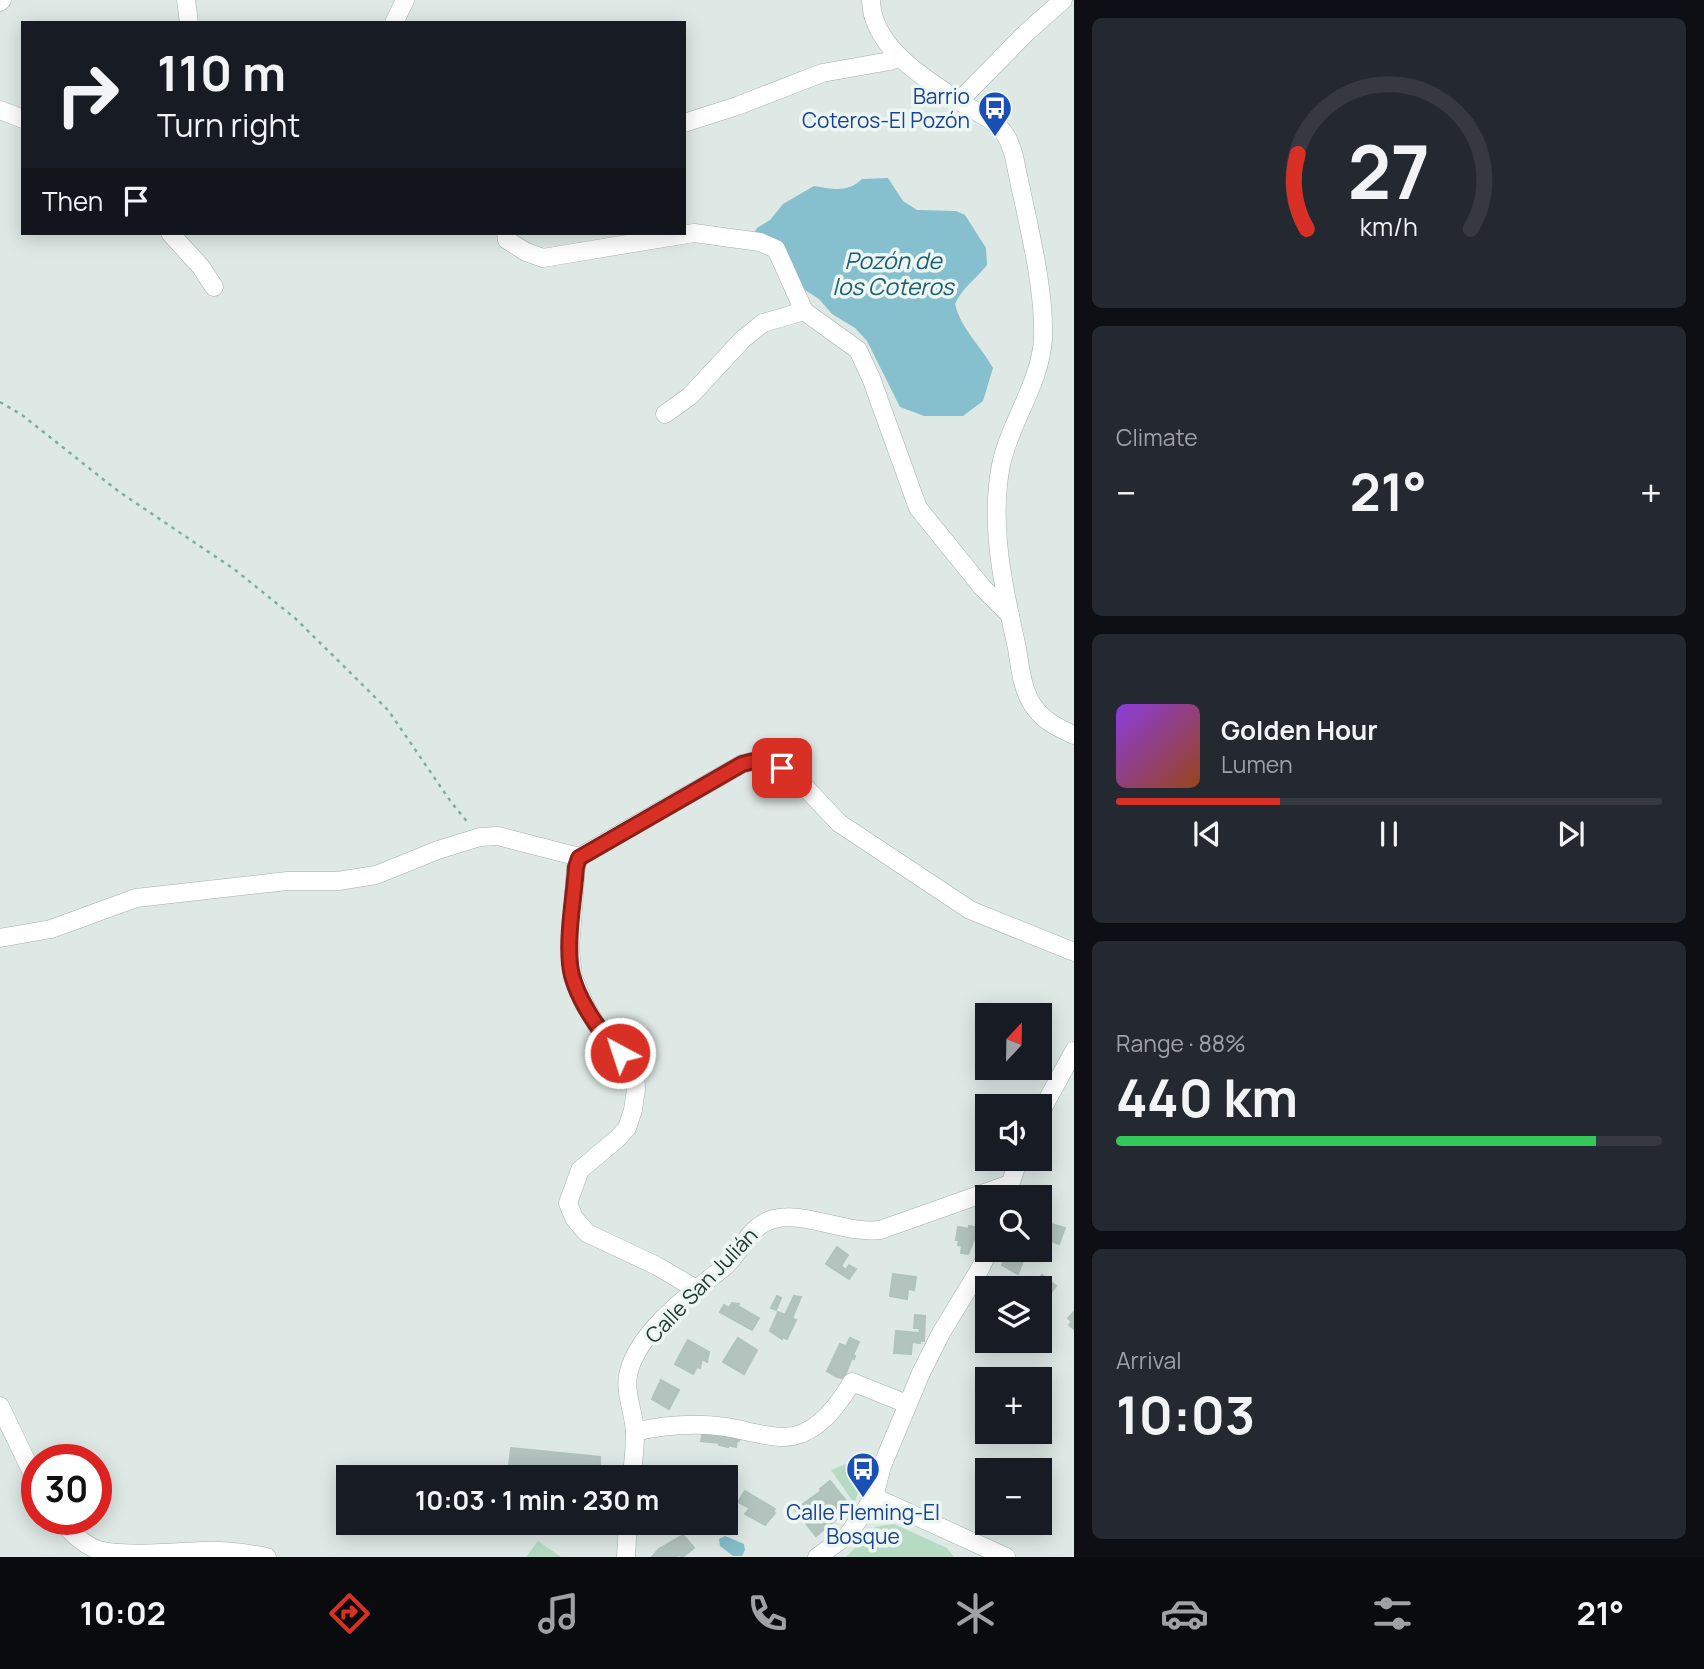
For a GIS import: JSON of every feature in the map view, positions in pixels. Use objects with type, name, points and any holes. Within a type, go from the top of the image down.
[{"type":"street","points":[[186,0],[189,21]]},
{"type":"street","points":[[395,21],[405,0]]},
{"type":"street","points":[[871,0],[871,12],[876,25],[899,57],[959,102],[992,121],[1006,136],[1014,156],[1040,297],[1043,340],[1038,366],[1001,463],[997,531],[1025,688],[1031,703],[1050,723],[1074,736]]},
{"type":"street","points":[[959,102],[1026,33],[1063,0]]},
{"type":"street","points":[[686,122],[822,73],[899,57]]},
{"type":"street","points":[[0,110],[21,119]]},
{"type":"street","points":[[686,234],[694,233],[760,242],[776,249],[804,311],[858,350],[871,378],[918,508],[982,587],[1010,615]]},
{"type":"street","points":[[172,235],[201,267],[214,287]]},
{"type":"street","points":[[506,235],[507,240],[526,252],[543,258],[682,235]]},
{"type":"street","points":[[665,414],[690,396],[743,339],[763,323],[804,311]]},
{"type":"street","points":[[696,1289],[657,1266],[587,1233],[574,1218],[568,1203],[580,1170],[618,1139],[627,1128],[636,1089],[635,1070],[603,1036],[586,1007],[573,976],[570,949],[579,858],[742,764],[758,760],[782,768],[804,786],[839,823],[970,910],[1074,952]]},
{"type":"street","points":[[0,937],[51,929],[136,898],[209,892],[287,881],[338,881],[376,875],[438,849],[480,837],[498,836],[579,858]]},
{"type":"street","points":[[1050,1094],[1074,1051]]},
{"type":"street","name":"Calle San Julián","points":[[633,1465],[635,1433],[627,1378],[636,1353],[651,1333],[696,1289],[723,1269],[748,1235],[760,1224],[777,1218],[792,1218],[859,1231],[880,1230],[975,1200]]},
{"type":"street","points":[[817,1557],[848,1535],[874,1497],[882,1466],[907,1404],[941,1334],[983,1262]]},
{"type":"street","points":[[635,1433],[685,1425],[726,1427],[785,1437],[802,1434],[826,1417],[852,1382],[907,1404]]},
{"type":"street","points":[[0,1406],[3,1421],[21,1454]]},
{"type":"street","points":[[874,1497],[1006,1557]]},
{"type":"street","points":[[74,1535],[86,1549],[116,1555],[206,1551],[267,1557]]},
{"type":"street","points":[[626,1557],[627,1535]]},
{"type":"path","points":[[0,401],[22,415],[118,491],[233,569],[296,619],[388,710],[451,802],[480,837]]},
{"type":"green space","points":[[871,1454],[873,1460],[854,1503],[831,1470]]},
{"type":"green space","points":[[894,1524],[947,1548],[954,1557],[846,1557],[875,1527]]},
{"type":"green space","points":[[538,1541],[561,1557],[526,1557]]},
{"type":"water","name":"Pozón de los Coteros","points":[[888,178],[903,201],[917,210],[956,211],[965,215],[986,248],[987,265],[965,288],[955,304],[966,329],[993,368],[983,401],[963,416],[924,416],[900,407],[867,341],[855,328],[832,314],[819,299],[797,285],[785,247],[776,240],[753,235],[783,204],[814,186],[839,189],[862,179]]},
{"type":"water","points":[[725,1536],[744,1544],[742,1556],[733,1556],[720,1546],[719,1539]]},
{"type":"building","points":[[1052,1224],[1065,1228],[1059,1244],[1052,1241]]},
{"type":"building","points":[[969,1226],[975,1227],[975,1237],[968,1254],[961,1253],[962,1246],[958,1245],[959,1240],[956,1240],[958,1227],[969,1229]]},
{"type":"building","points":[[837,1247],[848,1255],[841,1266],[846,1270],[849,1265],[856,1269],[849,1279],[826,1264]]},
{"type":"building","points":[[1003,1262],[1023,1262],[1018,1274],[1002,1265]]},
{"type":"building","points":[[893,1274],[916,1277],[914,1290],[908,1289],[907,1299],[890,1296]]},
{"type":"building","points":[[777,1296],[781,1298],[776,1310],[771,1308]]},
{"type":"building","points":[[794,1296],[801,1297],[792,1318],[796,1320],[787,1339],[782,1339],[770,1331],[778,1312],[785,1315]]},
{"type":"building","points":[[732,1303],[739,1304],[738,1306],[759,1318],[752,1330],[720,1312],[724,1305],[729,1308]]},
{"type":"building","points":[[1074,1312],[1074,1329],[1069,1325],[1072,1322],[1068,1318]]},
{"type":"building","points":[[915,1315],[925,1316],[924,1341],[912,1342],[911,1354],[894,1353],[896,1331],[919,1333],[920,1328],[914,1328]]},
{"type":"building","points":[[738,1338],[757,1350],[744,1374],[723,1362]]},
{"type":"building","points":[[850,1338],[859,1342],[854,1359],[852,1358],[842,1378],[837,1377],[827,1371],[840,1344],[846,1346]]},
{"type":"building","points":[[688,1340],[709,1352],[707,1362],[702,1359],[700,1368],[697,1367],[693,1374],[675,1364]]},
{"type":"building","points":[[661,1380],[679,1390],[669,1409],[652,1399]]},
{"type":"building","points":[[703,1432],[740,1436],[736,1447],[728,1447],[719,1445],[720,1443],[701,1441]]},
{"type":"building","points":[[511,1448],[600,1457],[600,1465],[509,1465]]},
{"type":"building","points":[[830,1481],[851,1507],[816,1536],[795,1510]]},
{"type":"building","points":[[745,1491],[775,1509],[775,1513],[765,1525],[745,1514],[750,1508],[738,1502]]},
{"type":"building","points":[[683,1535],[694,1548],[682,1557],[652,1557],[659,1549]]},
{"type":"place","name":"Barrio Coteros-El Pozón","points":[[995,138]]},
{"type":"place","name":"Calle Fleming-El Bosque","points":[[863,1499]]},
{"type":"route","points":[[620,1053],[603,1036],[586,1007],[570,965],[576,867],[579,858],[742,764],[758,760],[782,768]]}]
